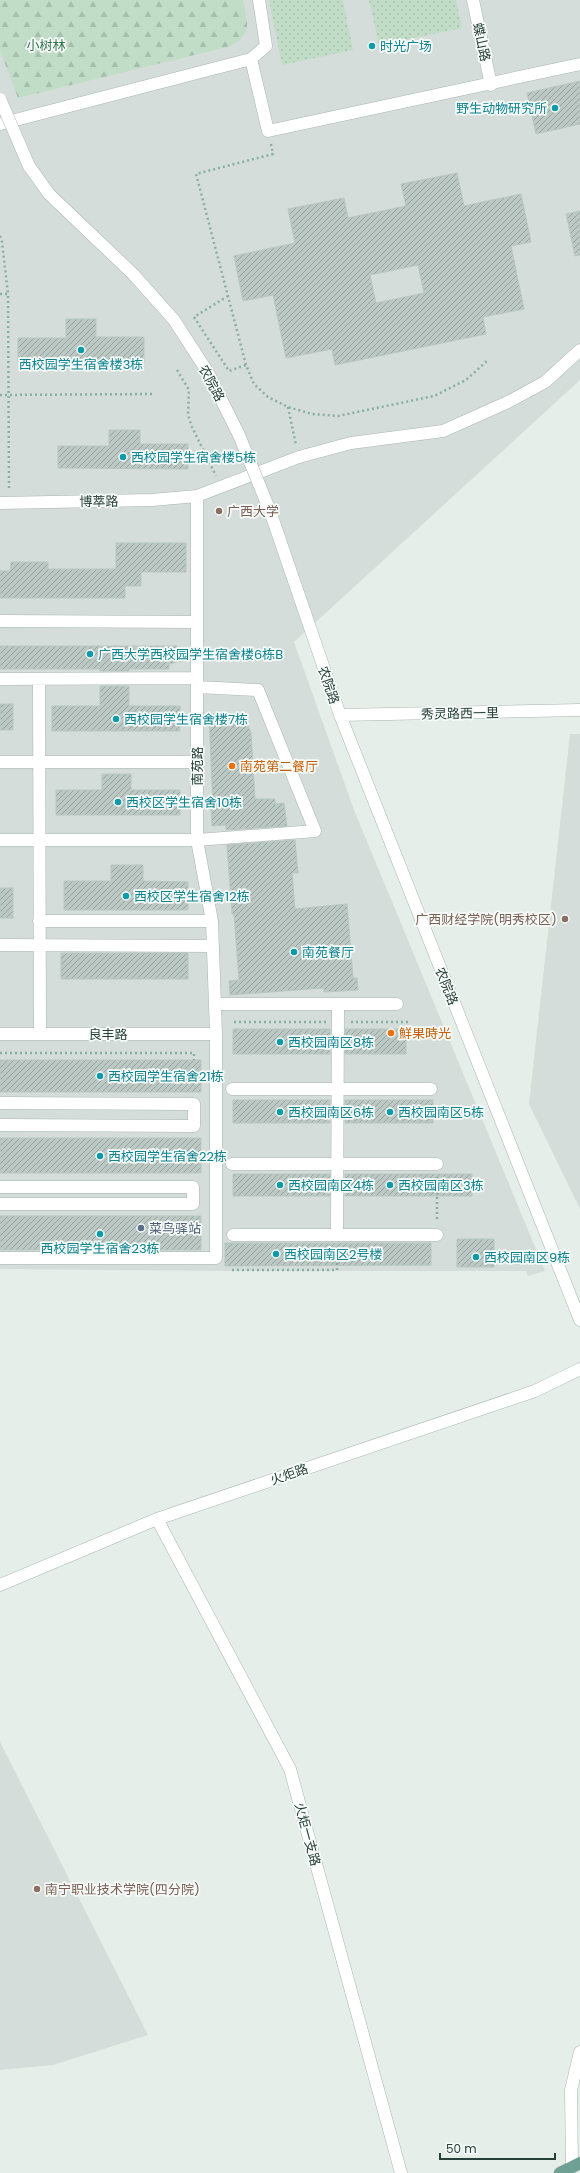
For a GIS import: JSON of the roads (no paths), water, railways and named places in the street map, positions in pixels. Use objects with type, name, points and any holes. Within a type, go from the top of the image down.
[{"type":"main road","points":[[560,2173],[576,2165]]},
{"type":"street","points":[[0,124],[250,59],[266,46],[259,0]]},
{"type":"street","name":"蝶山路","points":[[473,0],[491,84]]},
{"type":"street","points":[[250,59],[268,131],[580,64]]},
{"type":"street","name":"农院路","points":[[0,99],[29,166],[49,194],[132,274],[174,320],[207,372],[238,435],[270,511],[340,715],[580,1320]]},
{"type":"street","name":"博萃路","points":[[5,503],[152,500],[197,496],[299,457],[351,443],[443,431],[508,402],[545,382],[580,350]]},
{"type":"street","name":"南苑路","points":[[0,1258],[216,1258],[216,1034],[212,921],[197,840],[197,496]]},
{"type":"street","points":[[0,621],[197,622]]},
{"type":"street","points":[[0,679],[197,683],[258,690],[315,831],[197,840],[0,840]]},
{"type":"street","points":[[39,679],[40,1034]]},
{"type":"street","name":"秀灵路西一里","points":[[340,715],[580,710]]},
{"type":"street","points":[[0,762],[197,762]]},
{"type":"street","points":[[39,921],[212,921]]},
{"type":"street","points":[[0,945],[213,946]]},
{"type":"street","points":[[215,1004],[397,1004]]},
{"type":"street","points":[[338,1004],[338,1235]]},
{"type":"street","name":"良丰路","points":[[0,1034],[216,1034]]},
{"type":"street","points":[[232,1089],[432,1089]]},
{"type":"street","points":[[0,1103],[194,1104],[194,1126],[0,1125]]},
{"type":"street","points":[[232,1164],[437,1164]]},
{"type":"street","points":[[0,1186],[193,1187],[193,1204],[0,1204]]},
{"type":"street","points":[[233,1235],[437,1235]]},
{"type":"street","name":"火炬路","points":[[0,1585],[157,1519],[535,1391],[580,1369]]},
{"type":"street","name":"火炬一支路","points":[[157,1519],[290,1769],[401,2173]]},
{"type":"street","points":[[576,2165],[571,2090],[580,2052]]},
{"type":"place","name":"时光广场","points":[[372,46]]},
{"type":"place","name":"野生动物研究所","points":[[555,108]]},
{"type":"place","name":"西校园学生宿舍楼3栋","points":[[81,350]]},
{"type":"place","name":"西校园学生宿舍楼5栋","points":[[123,457]]},
{"type":"place","name":"广西大学","points":[[219,511]]},
{"type":"place","name":"广西大学西校园学生宿舍楼6栋B","points":[[90,654]]},
{"type":"place","name":"西校园学生宿舍楼7栋","points":[[116,719]]},
{"type":"place","name":"南苑第二餐厅","points":[[232,766]]},
{"type":"place","name":"西校区学生宿舍10栋","points":[[118,802]]},
{"type":"place","name":"西校区学生宿舍12栋","points":[[126,896]]},
{"type":"place","name":"广西财经学院(明秀校区)","points":[[565,919]]},
{"type":"place","name":"南苑餐厅","points":[[294,952]]},
{"type":"place","name":"鮮果時光","points":[[391,1033]]},
{"type":"place","name":"西校园南区8栋","points":[[280,1042]]},
{"type":"place","name":"西校园学生宿舍21栋","points":[[100,1076]]},
{"type":"place","name":"西校园南区6栋","points":[[280,1112]]},
{"type":"place","name":"西校园南区5栋","points":[[390,1112]]},
{"type":"place","name":"西校园学生宿舍22栋","points":[[100,1156]]},
{"type":"place","name":"西校园南区4栋","points":[[280,1185]]},
{"type":"place","name":"西校园南区3栋","points":[[390,1185]]},
{"type":"place","name":"菜鸟驿站","points":[[141,1228]]},
{"type":"place","name":"西校园学生宿舍23栋","points":[[100,1234]]},
{"type":"place","name":"西校园南区2号楼","points":[[276,1254]]},
{"type":"place","name":"西校园南区9栋","points":[[476,1257]]},
{"type":"place","name":"南宁职业技术学院(四分院)","points":[[37,1889]]},
{"type":"park label","name":"小树林","points":[[46,45]]}]
